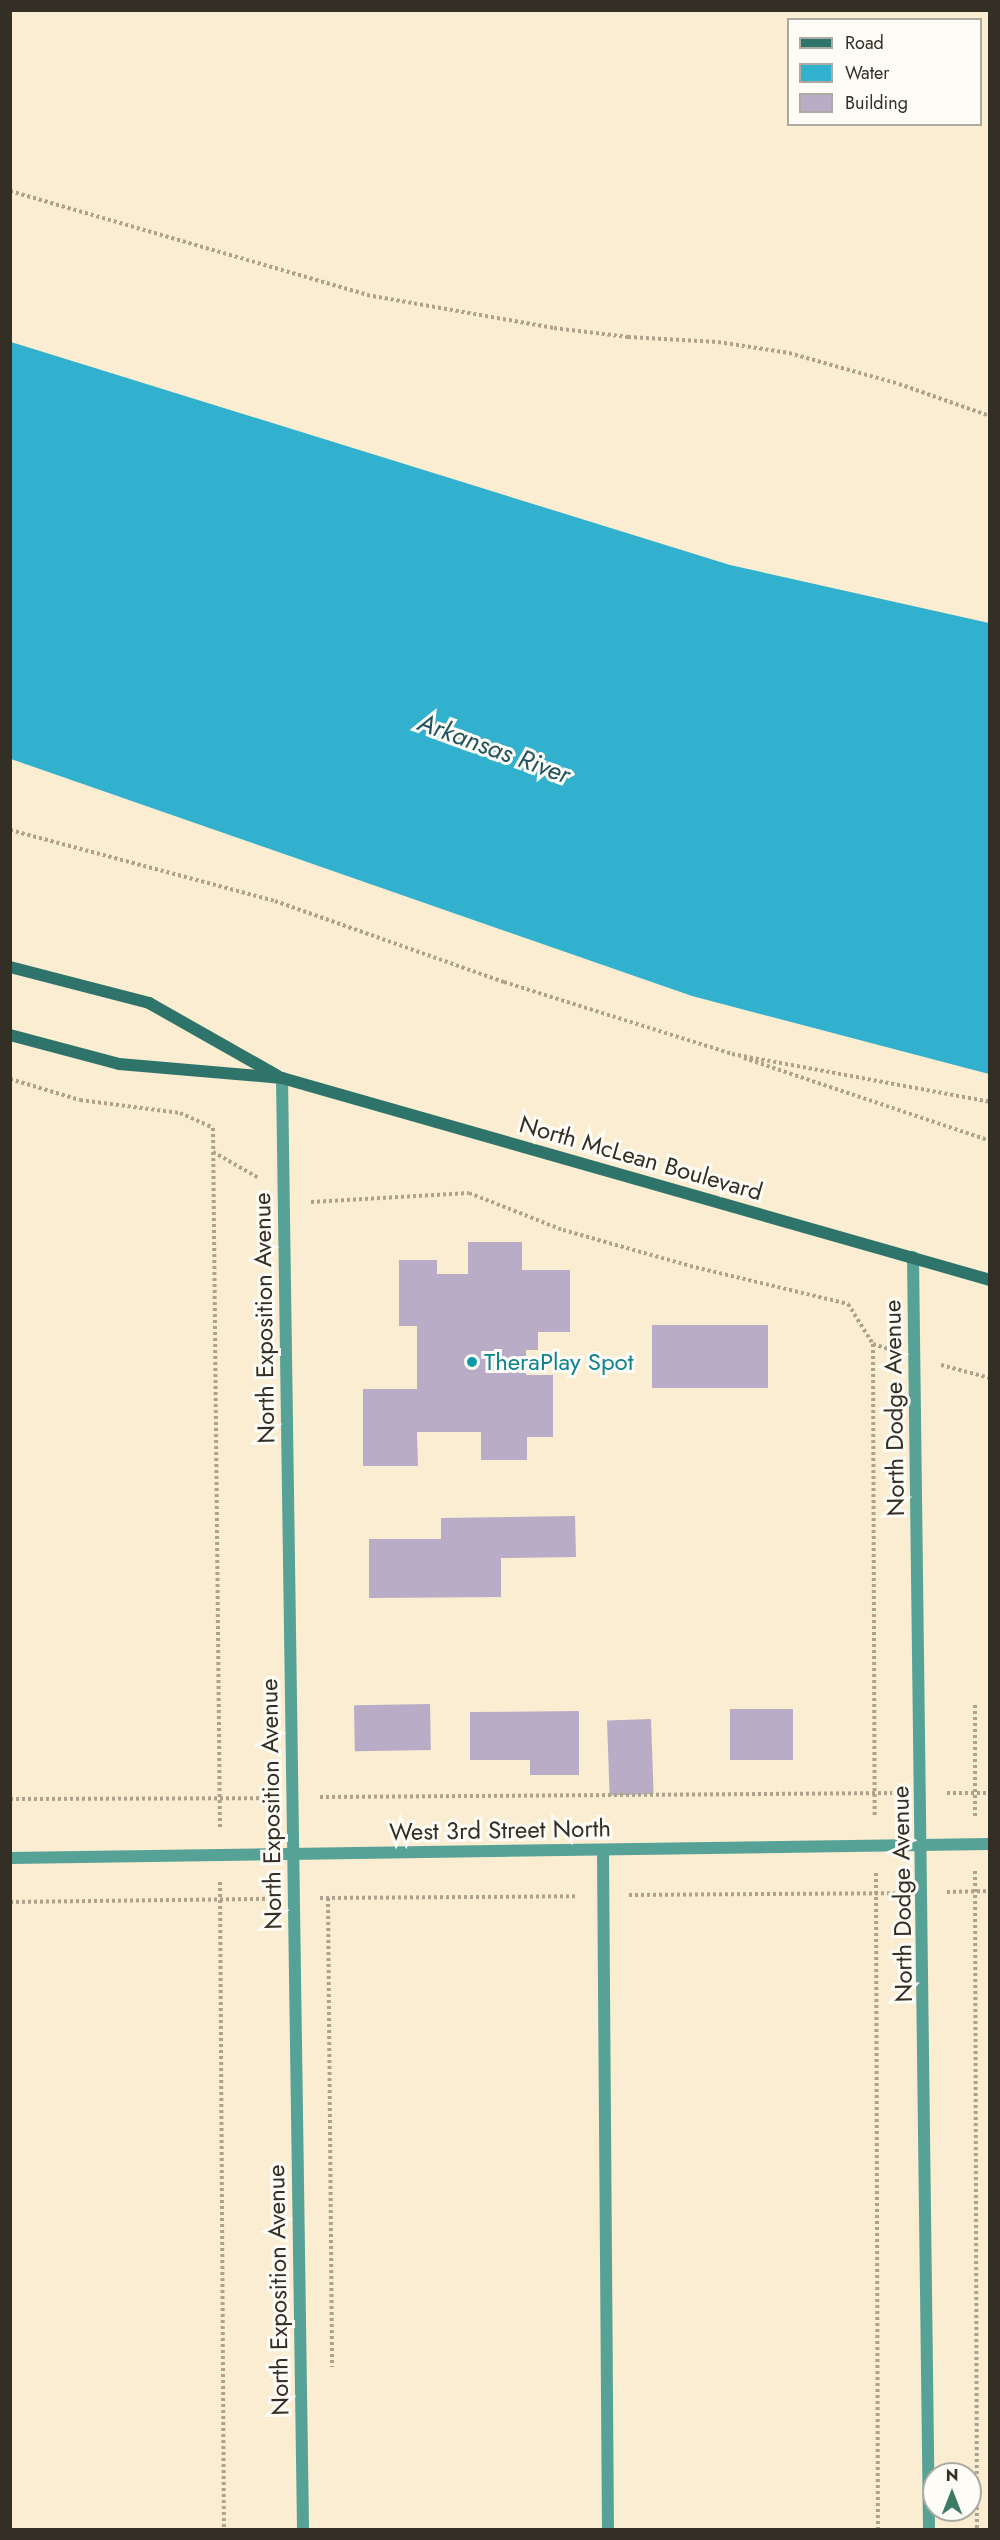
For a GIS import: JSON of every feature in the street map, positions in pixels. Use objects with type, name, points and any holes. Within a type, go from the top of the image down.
[{"type":"main road","name":"North McLean Boulevard","points":[[10,967],[149,1003],[282,1078]]},
{"type":"main road","name":"North McLean Boulevard","points":[[10,1035],[119,1064],[282,1078],[990,1280]]},
{"type":"street","name":"North Exposition Avenue","points":[[282,1078],[303,2529]]},
{"type":"street","name":"North Dodge Avenue","points":[[913,1257],[923,1845],[929,2529]]},
{"type":"street","name":"West 3rd Street North","points":[[10,1858],[990,1844]]},
{"type":"street","points":[[603,1850],[608,2529]]},
{"type":"path","points":[[10,191],[367,295],[554,328],[628,337],[718,342],[789,353],[898,384],[990,416]]},
{"type":"path","points":[[10,830],[275,901],[504,982],[732,1054],[990,1141]]},
{"type":"path","points":[[732,1054],[990,1102]]},
{"type":"path","points":[[10,1079],[80,1100],[180,1113],[213,1128],[225,2529]]},
{"type":"path","points":[[213,1152],[301,1203],[469,1193],[573,1233],[848,1304],[873,1344],[878,2529]]},
{"type":"path","points":[[873,1344],[990,1378]]},
{"type":"path","points":[[975,1705],[977,2529]]},
{"type":"path","points":[[10,1799],[990,1793]]},
{"type":"path","points":[[10,1902],[990,1891]]},
{"type":"path","points":[[328,1898],[332,2376]]},
{"type":"water","name":"Arkansas River","points":[[11,342],[730,565],[989,623],[989,1074],[692,996],[11,759]]},
{"type":"building","name":"TheraPlay Spot","points":[[468,1242],[522,1242],[522,1270],[570,1270],[570,1332],[538,1332],[538,1350],[526,1350],[526,1375],[553,1375],[553,1437],[527,1437],[527,1460],[481,1460],[481,1432],[417,1432],[418,1466],[363,1466],[363,1389],[417,1389],[417,1326],[399,1326],[399,1260],[437,1260],[437,1274],[468,1274]]},
{"type":"building","points":[[652,1325],[768,1325],[768,1388],[652,1388]]},
{"type":"building","points":[[575,1516],[576,1557],[501,1558],[501,1597],[369,1598],[369,1539],[441,1539],[441,1518]]},
{"type":"building","points":[[430,1704],[431,1750],[355,1751],[354,1705]]},
{"type":"building","points":[[730,1709],[793,1709],[793,1760],[730,1760]]},
{"type":"building","points":[[579,1711],[579,1775],[530,1775],[530,1760],[470,1760],[470,1712]]},
{"type":"building","points":[[651,1719],[654,1794],[610,1795],[607,1721]]},
{"type":"place","name":"TheraPlay Spot","points":[[472,1362]]}]
